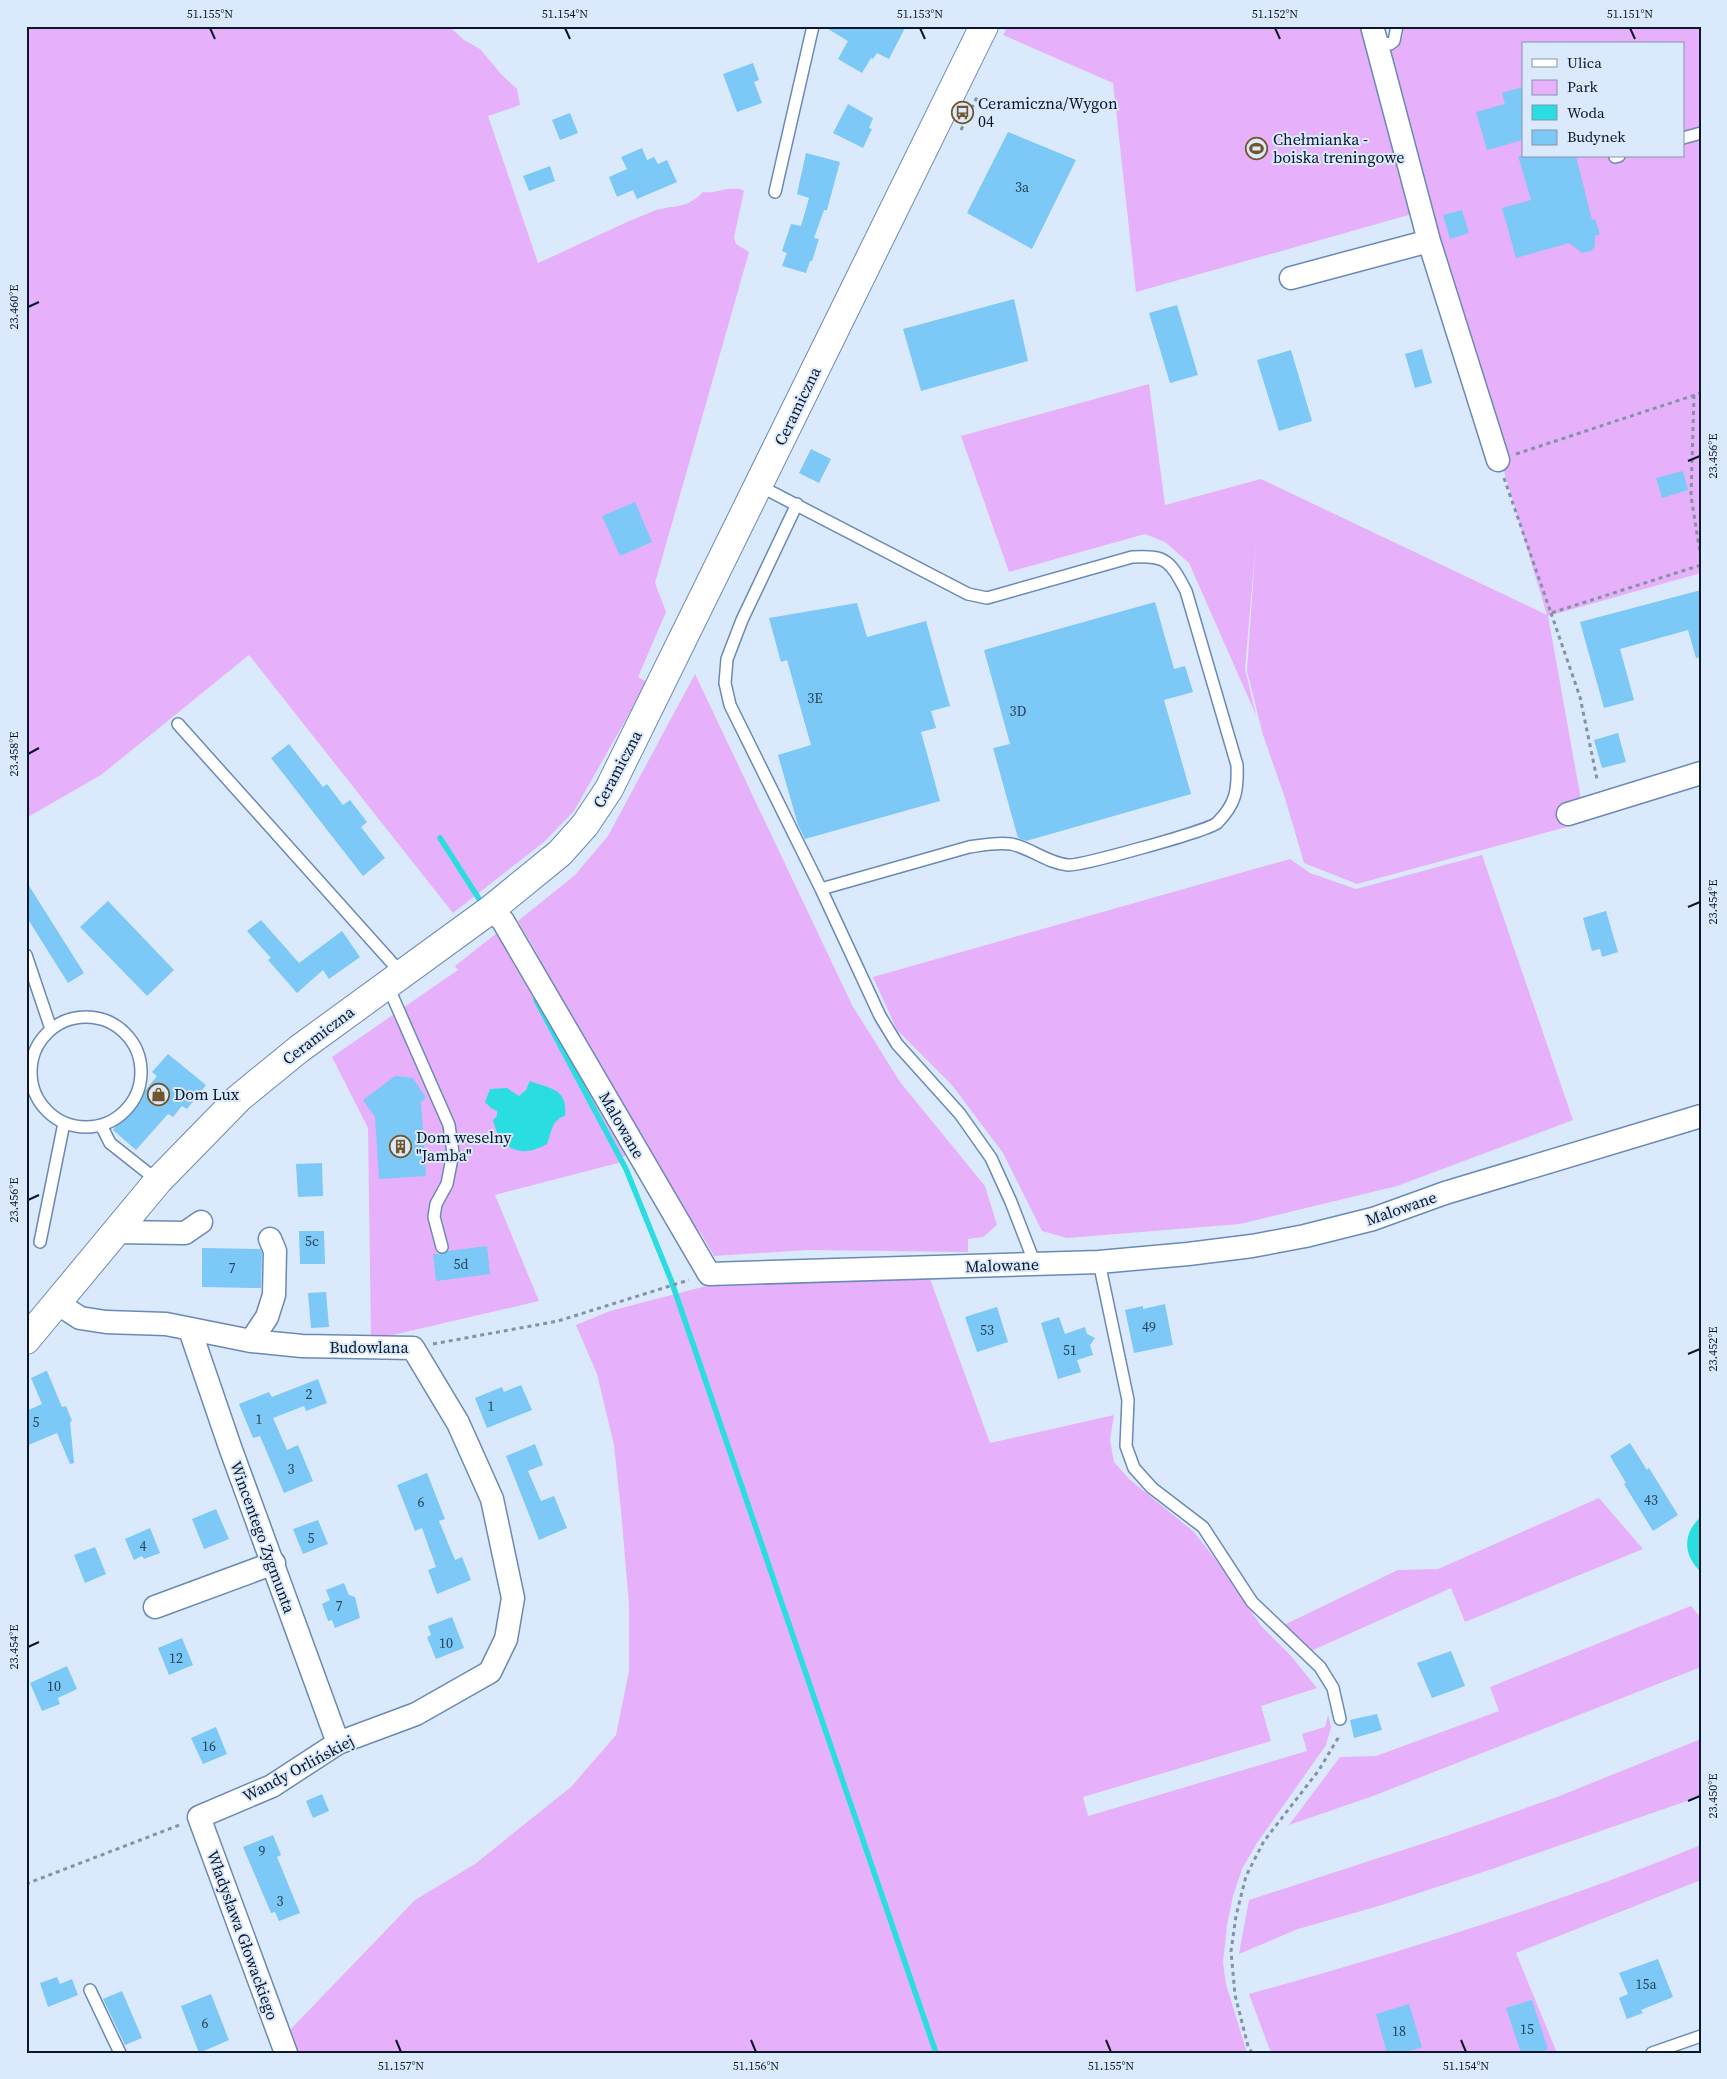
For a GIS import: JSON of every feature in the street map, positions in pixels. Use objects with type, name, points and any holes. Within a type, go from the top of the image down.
[{"type":"street","name":"Ceramiczna","points":[[26,1340],[158,1181],[239,1098],[299,1048],[487,911],[560,853],[585,825],[609,789],[984,26]]},
{"type":"street","points":[[1372,27],[1429,241],[1498,460]]},
{"type":"street","points":[[1291,278],[1429,241]]},
{"type":"street","points":[[1568,814],[1701,773]]},
{"type":"street","name":"Malowane","points":[[487,911],[503,921],[709,1274],[1100,1262],[1252,1246],[1373,1219],[1445,1192],[1701,1116]]},
{"type":"street","points":[[116,1232],[185,1233],[201,1222]]},
{"type":"street","points":[[251,1341],[267,1317],[274,1295],[275,1251],[270,1239]]},
{"type":"street","name":"Budowlana","points":[[57,1303],[80,1318],[106,1322],[166,1324],[251,1341],[302,1346],[413,1348]]},
{"type":"street","name":"Wincentego Zygmunta","points":[[190,1330],[230,1447],[274,1563],[338,1743]]},
{"type":"street","name":"Wandy Orlińskiej","points":[[199,1817],[272,1786],[338,1743],[416,1714],[490,1672],[506,1639],[514,1598],[492,1499],[458,1423],[413,1348]]},
{"type":"street","points":[[155,1608],[274,1563]]},
{"type":"street","name":"Władysława Głowackiego","points":[[199,1817],[286,2053]]},
{"type":"lane","points":[[775,192],[813,26]]},
{"type":"lane","points":[[1372,27],[1381,42],[1390,44],[1394,40],[1397,26]]},
{"type":"lane","points":[[1684,138],[1701,133]]},
{"type":"lane","points":[[758,485],[968,594],[988,598],[1132,557],[1154,556],[1173,567],[1186,591],[1238,765],[1238,787],[1229,808],[1215,825],[1188,836],[1070,865],[1050,862],[1012,844],[990,844],[969,847],[822,889]]},
{"type":"lane","points":[[797,504],[742,620],[727,660],[724,683],[730,705],[822,889],[884,1023],[897,1044],[960,1114],[991,1158],[1011,1202],[1035,1264]]},
{"type":"lane","points":[[178,724],[394,979],[448,1126],[453,1153],[447,1184],[436,1204],[434,1217],[442,1247]]},
{"type":"lane","points":[[26,955],[51,1029]]},
{"type":"lane","points":[[84,1016],[102,1019],[118,1026],[131,1039],[139,1055],[142,1072],[139,1090],[130,1106],[118,1118],[102,1125],[83,1127],[64,1123],[49,1113],[37,1098],[32,1080],[32,1061],[39,1043],[51,1029],[67,1020],[84,1016]]},
{"type":"lane","points":[[40,1242],[64,1123]]},
{"type":"lane","points":[[102,1125],[110,1143],[158,1181]]},
{"type":"lane","points":[[1100,1262],[1128,1400],[1126,1446],[1134,1468],[1152,1488],[1204,1527],[1252,1602],[1320,1667],[1333,1688],[1340,1719]]},
{"type":"lane","points":[[90,1990],[120,2053]]},
{"type":"lane","points":[[1652,2053],[1701,2036]]},
{"type":"path","points":[[1597,779],[1580,697],[1498,460],[1701,393]]},
{"type":"path","points":[[1694,395],[1691,496],[1701,559]]},
{"type":"path","points":[[1551,613],[1701,565]]},
{"type":"path","name":"Budowlana","points":[[413,1348],[558,1321],[680,1282]]},
{"type":"path","points":[[1252,2053],[1248,2046],[1235,1995],[1231,1951],[1236,1916],[1246,1876],[1264,1841],[1319,1770],[1338,1738],[1340,1719]]},
{"type":"path","points":[[26,1884],[199,1817]]},
{"type":"green space","points":[[26,26],[449,26],[464,40],[480,49],[501,74],[517,89],[520,105],[488,116],[538,263],[654,211],[691,202],[703,192],[734,188],[744,191],[734,237],[736,244],[749,252],[655,583],[666,612],[638,677],[647,682],[574,811],[544,842],[453,913],[249,655],[101,775],[26,818]]},
{"type":"green space","name":"Chełmianka - boiska treningowe","points":[[1008,26],[1363,26],[1412,214],[1136,292],[1113,83],[1003,35]]},
{"type":"green space","points":[[1402,26],[1698,26],[1701,36],[1701,573],[1548,616],[1585,822],[1357,884],[1304,863],[1285,798],[1263,735],[1247,671],[1256,541],[1245,669],[1256,715],[1189,563],[1165,542],[1145,534],[1009,572],[961,436],[1149,384],[1165,505],[1261,479],[1547,615],[1455,308],[1383,50],[1394,47]]},
{"type":"green space","points":[[695,674],[852,1005],[900,1082],[985,1186],[997,1225],[983,1237],[968,1239],[968,1252],[807,1250],[714,1256],[702,1235],[677,1207],[532,958],[537,954],[518,921],[575,875],[608,836]]},
{"type":"green space","points":[[1482,855],[1573,1120],[1397,1186],[1240,1224],[1067,1238],[1042,1231],[1003,1153],[952,1085],[897,1030],[873,977],[1290,859],[1310,873],[1356,889]]},
{"type":"green space","points":[[502,929],[632,1153],[620,1158],[622,1162],[495,1195],[539,1301],[371,1340],[368,1128],[332,1057],[458,970],[455,966]]},
{"type":"green space","points":[[930,1279],[990,1443],[1114,1415],[1110,1440],[1114,1462],[1129,1479],[1194,1532],[1216,1560],[1261,1626],[1291,1656],[1317,1688],[1261,1706],[1271,1741],[1083,1797],[1088,1816],[1307,1751],[1302,1734],[1325,1727],[1328,1715],[1331,1727],[1326,1745],[1257,1843],[1242,1869],[1233,1896],[1227,1925],[1223,1963],[1226,1984],[1247,2053],[296,2053],[288,2032],[415,1900],[475,1864],[571,1787],[616,1735],[629,1671],[629,1604],[621,1511],[614,1445],[597,1374],[576,1325],[610,1311],[714,1284]]},
{"type":"green space","points":[[1599,1498],[1643,1549],[1465,1622],[1451,1588],[1311,1651],[1284,1625],[1398,1570],[1438,1569]]},
{"type":"green space","points":[[1691,1606],[1701,1618],[1701,1667],[1373,1796],[1289,1825],[1340,1757],[1376,1756],[1499,1711],[1490,1687]]},
{"type":"green space","points":[[1701,1739],[1701,1796],[1492,1869],[1382,1905],[1298,1929],[1239,1954],[1249,1900],[1443,1837],[1557,1797]]},
{"type":"green space","points":[[1701,1845],[1701,1880],[1516,1953],[1557,2053],[1271,2053],[1249,1994],[1477,1926],[1590,1888]]},
{"type":"water","points":[[530,1081],[551,1088],[561,1095],[564,1100],[565,1116],[554,1123],[547,1144],[538,1149],[520,1151],[506,1145],[501,1139],[493,1120],[497,1116],[497,1111],[485,1102],[490,1089],[507,1088],[519,1096],[526,1090]]},
{"type":"water","points":[[1701,1517],[1701,1572],[1691,1559],[1687,1545],[1690,1530]]},
{"type":"building","points":[[823,26],[906,26],[889,59],[877,53],[873,59],[871,58],[862,73],[838,59],[848,41]]},
{"type":"building","points":[[753,63],[759,80],[754,82],[762,103],[737,112],[723,74]]},
{"type":"building","points":[[1522,87],[1522,140],[1487,150],[1476,112],[1505,104],[1502,93]]},
{"type":"building","points":[[848,104],[873,118],[869,128],[872,129],[863,148],[833,133]]},
{"type":"building","points":[[570,113],[578,133],[560,140],[552,120]]},
{"type":"building","points":[[1008,132],[1076,160],[1032,249],[967,213]]},
{"type":"building","points":[[642,148],[647,160],[654,157],[658,164],[667,160],[677,182],[637,199],[633,190],[617,197],[609,177],[627,169],[621,157]]},
{"type":"building","points":[[806,153],[840,162],[827,210],[824,210],[814,238],[819,239],[806,273],[782,266],[787,253],[782,251],[791,224],[801,226],[809,198],[797,194]]},
{"type":"building","points":[[1518,156],[1522,156],[1522,158],[1576,158],[1592,220],[1595,219],[1600,234],[1595,236],[1595,246],[1591,251],[1582,253],[1569,243],[1516,258],[1502,208],[1531,200]]},
{"type":"building","points":[[550,166],[555,181],[529,191],[523,176]]},
{"type":"building","points":[[1462,210],[1469,233],[1450,239],[1443,215]]},
{"type":"building","points":[[1014,299],[1028,361],[921,391],[903,329]]},
{"type":"building","points":[[1177,305],[1198,375],[1170,383],[1149,313]]},
{"type":"building","points":[[1422,349],[1432,383],[1415,388],[1405,354]]},
{"type":"building","points":[[1291,350],[1312,421],[1279,431],[1257,360]]},
{"type":"building","points":[[811,449],[831,459],[819,483],[799,473]]},
{"type":"building","points":[[1683,471],[1688,490],[1662,498],[1656,478]]},
{"type":"building","points":[[635,502],[652,542],[620,556],[602,516]]},
{"type":"building","points":[[1701,590],[1701,657],[1696,658],[1688,630],[1620,649],[1634,700],[1604,708],[1580,622]]},
{"type":"building","points":[[1155,602],[1174,669],[1185,666],[1193,692],[1164,700],[1191,794],[1026,841],[1018,838],[993,748],[1010,744],[984,650]]},
{"type":"building","points":[[857,603],[867,637],[926,621],[950,706],[931,711],[936,728],[921,732],[940,801],[805,839],[798,825],[778,755],[811,745],[787,660],[781,662],[769,618]]},
{"type":"building","points":[[1618,733],[1626,762],[1602,768],[1594,740]]},
{"type":"building","points":[[289,744],[323,787],[327,784],[343,805],[350,800],[367,822],[361,827],[385,858],[363,876],[271,758]]},
{"type":"building","points":[[26,881],[84,973],[68,983],[26,916]]},
{"type":"building","points":[[108,901],[174,970],[147,996],[80,927]]},
{"type":"building","points":[[1606,911],[1618,952],[1602,957],[1600,949],[1592,951],[1583,918]]},
{"type":"building","points":[[261,920],[299,963],[342,931],[360,957],[329,979],[323,970],[297,993],[268,960],[271,958],[247,931]]},
{"type":"building","points":[[168,1054],[206,1085],[187,1109],[182,1106],[173,1117],[168,1114],[136,1150],[113,1130],[157,1076],[152,1072]]},
{"type":"building","name":"Dom weselny \"Jamba\"","points":[[395,1076],[413,1078],[426,1098],[421,1102],[426,1176],[379,1179],[375,1117],[363,1100]]},
{"type":"building","points":[[322,1163],[323,1196],[298,1197],[296,1164]]},
{"type":"building","points":[[299,1231],[324,1231],[325,1264],[300,1264]]},
{"type":"building","points":[[487,1246],[490,1274],[436,1281],[433,1254]]},
{"type":"building","points":[[202,1248],[260,1249],[262,1253],[261,1288],[202,1287]]},
{"type":"building","points":[[326,1292],[329,1327],[311,1328],[308,1293]]},
{"type":"building","points":[[1165,1304],[1173,1345],[1134,1353],[1125,1310],[1143,1306],[1143,1309]]},
{"type":"building","points":[[997,1307],[1008,1342],[977,1352],[965,1317]]},
{"type":"building","points":[[1059,1317],[1065,1334],[1085,1327],[1087,1334],[1095,1338],[1090,1345],[1093,1355],[1077,1360],[1081,1372],[1058,1379],[1041,1323]]},
{"type":"building","points":[[46,1371],[62,1407],[66,1406],[72,1421],[70,1422],[74,1463],[70,1464],[57,1433],[26,1446],[26,1411],[42,1404],[31,1378]]},
{"type":"building","points":[[318,1379],[327,1403],[306,1411],[304,1406],[273,1418],[287,1450],[298,1445],[313,1481],[284,1493],[260,1436],[253,1438],[239,1404],[269,1392],[272,1397]]},
{"type":"building","points":[[521,1385],[532,1410],[487,1428],[475,1398],[502,1387],[504,1392]]},
{"type":"building","points":[[1630,1443],[1647,1470],[1649,1468],[1678,1515],[1653,1531],[1624,1484],[1626,1483],[1610,1456]]},
{"type":"building","points":[[535,1444],[543,1465],[528,1471],[541,1501],[554,1496],[567,1528],[539,1540],[506,1456]]},
{"type":"building","points":[[427,1473],[445,1519],[439,1521],[455,1560],[462,1557],[471,1580],[437,1594],[428,1570],[436,1567],[422,1528],[415,1531],[397,1485]]},
{"type":"building","points":[[216,1509],[229,1539],[204,1549],[192,1519]]},
{"type":"building","points":[[318,1520],[328,1544],[303,1554],[293,1529]]},
{"type":"building","points":[[150,1528],[160,1553],[144,1559],[142,1556],[134,1560],[125,1539]]},
{"type":"building","points":[[95,1547],[106,1574],[85,1583],[74,1555]]},
{"type":"building","points":[[344,1583],[349,1595],[355,1597],[360,1618],[335,1628],[332,1620],[328,1621],[322,1604],[330,1600],[326,1590]]},
{"type":"building","points":[[452,1617],[464,1648],[436,1659],[427,1637],[431,1635],[428,1626]]},
{"type":"building","points":[[182,1638],[193,1665],[169,1675],[158,1648]]},
{"type":"building","points":[[1451,1651],[1465,1686],[1432,1698],[1417,1663]]},
{"type":"building","points":[[67,1666],[77,1689],[58,1698],[60,1704],[42,1711],[30,1683]]},
{"type":"building","points":[[1377,1714],[1382,1730],[1354,1738],[1350,1720]]},
{"type":"building","points":[[216,1727],[227,1754],[203,1764],[191,1738]]},
{"type":"building","points":[[322,1794],[329,1811],[313,1818],[306,1801]]},
{"type":"building","points":[[273,1835],[281,1855],[277,1857],[300,1913],[279,1921],[275,1912],[271,1913],[243,1847]]},
{"type":"building","points":[[1658,1959],[1673,1997],[1641,2010],[1643,2013],[1627,2019],[1619,1998],[1628,1994],[1619,1973]]},
{"type":"building","points":[[57,1977],[60,1984],[72,1979],[78,1995],[48,2007],[40,1983]]},
{"type":"building","points":[[122,1991],[142,2038],[125,2045],[103,1999]]},
{"type":"building","points":[[211,1994],[229,2040],[199,2053],[181,2006]]},
{"type":"building","points":[[1532,2000],[1548,2049],[1538,2053],[1521,2053],[1506,2008]]},
{"type":"building","points":[[1409,2004],[1422,2047],[1404,2053],[1387,2053],[1376,2014]]},
{"type":"waterway","points":[[440,838],[483,905]]},
{"type":"waterway","points":[[536,1000],[626,1169],[671,1280],[936,2053]]},
{"type":"place","name":"Ceramiczna/Wygon 04","points":[[962,112]]},
{"type":"place","name":"Chełmianka - boiska treningowe","points":[[1257,148]]},
{"type":"place","name":"Dom Lux","points":[[158,1094]]},
{"type":"place","name":"Dom weselny \"Jamba\"","points":[[400,1146]]}]
